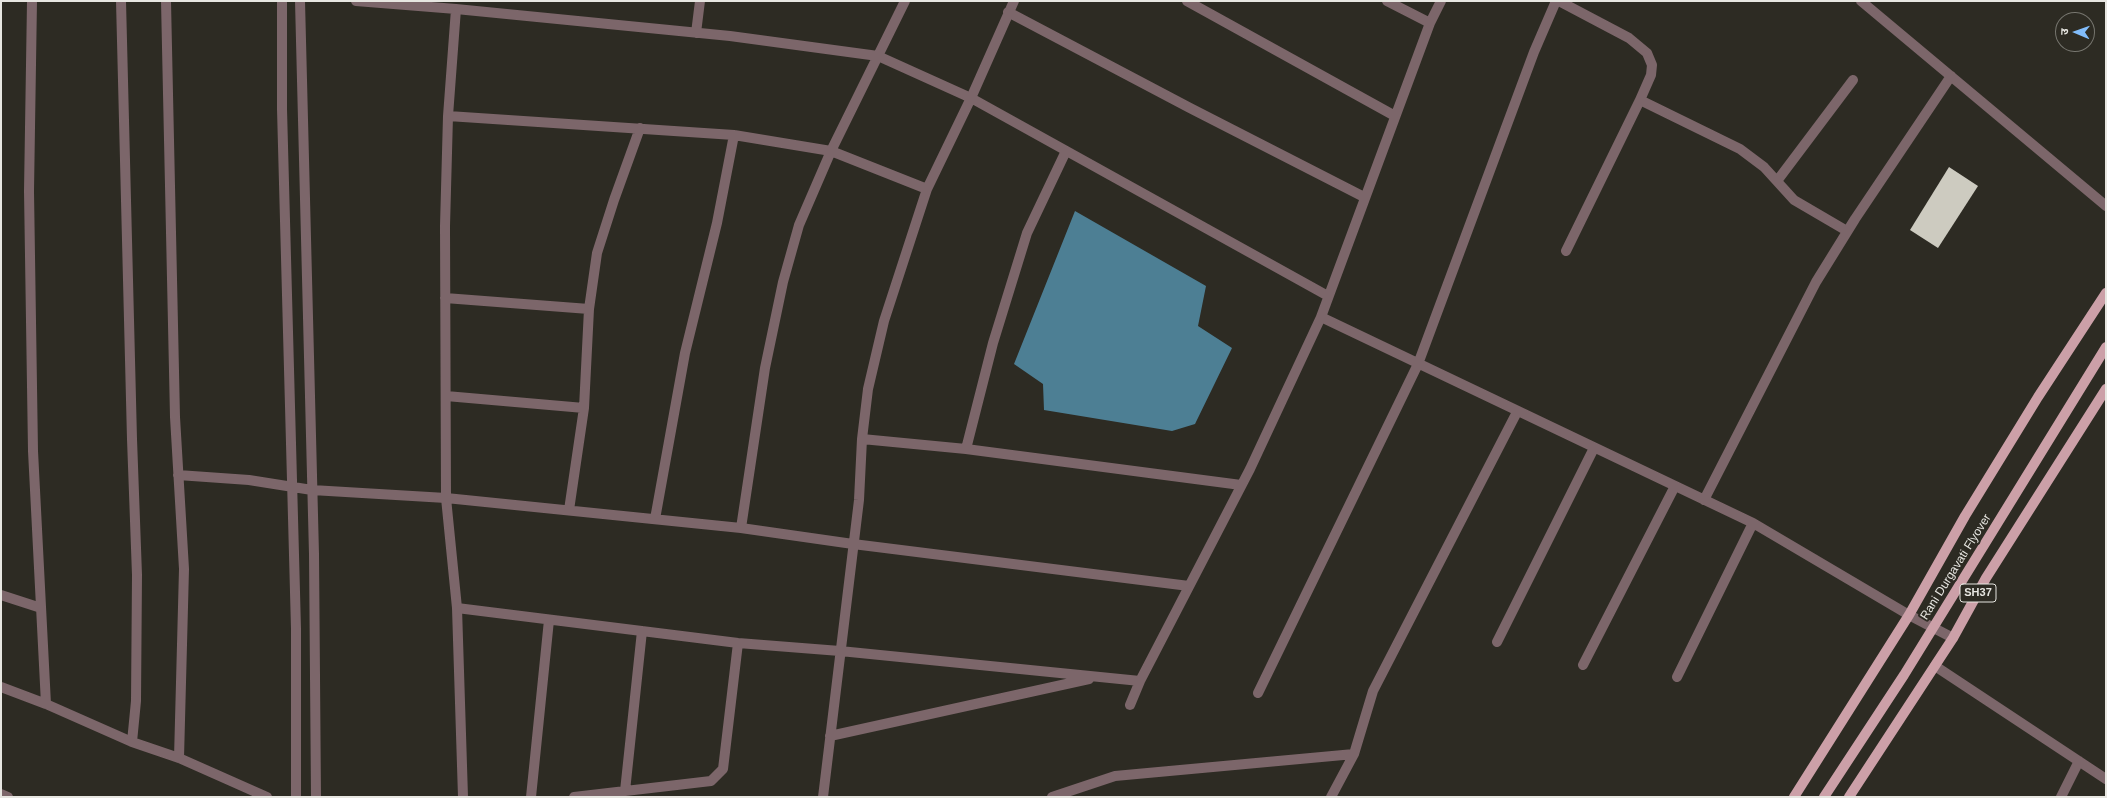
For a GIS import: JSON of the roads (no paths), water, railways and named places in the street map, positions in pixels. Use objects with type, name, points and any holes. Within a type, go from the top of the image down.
[{"type":"main road","points":[[1794,797],[1909,615],[1965,516],[2025,416],[2105,297]]},
{"type":"main road","name":"Rani Durgavati Flyover","points":[[1824,797],[1904,674],[2106,347]]},
{"type":"main road","name":"SH37","points":[[1849,797],[1953,638],[1986,578],[2106,389]]},
{"type":"street","points":[[32,1],[30,207],[34,451],[46,704]]},
{"type":"street","points":[[121,1],[132,439],[137,575],[136,701],[132,742]]},
{"type":"street","points":[[166,1],[175,417],[184,569],[179,758]]},
{"type":"street","points":[[282,1],[282,109],[296,629],[296,797]]},
{"type":"street","points":[[300,1],[312,490],[316,797]]},
{"type":"street","points":[[356,1],[456,9],[696,33],[878,56],[971,98],[1328,296]]},
{"type":"street","points":[[696,33],[700,1]]},
{"type":"street","points":[[741,528],[765,368],[783,282],[799,225],[831,151],[905,1]]},
{"type":"street","points":[[823,797],[859,500],[862,439],[868,389],[884,321],[927,189],[971,98],[1014,1]]},
{"type":"street","points":[[1187,1],[1395,116]]},
{"type":"street","points":[[1387,1],[1430,23]]},
{"type":"street","points":[[1130,705],[1140,681],[1241,485],[1320,317],[1430,23],[1441,1]]},
{"type":"street","points":[[1258,693],[1418,364],[1534,52],[1556,1]]},
{"type":"street","points":[[1559,1],[1629,38],[1646,53],[1652,65],[1651,75],[1640,100],[1566,251]]},
{"type":"street","points":[[1862,1],[2106,206]]},
{"type":"street","points":[[456,9],[448,116],[445,298],[446,498],[457,608],[463,797]]},
{"type":"street","points":[[1008,12],[1190,108],[1364,197]]},
{"type":"street","points":[[1704,500],[1816,282],[1847,231],[1952,76]]},
{"type":"street","points":[[1777,180],[1853,80]]},
{"type":"street","points":[[1640,100],[1740,149],[1764,167],[1794,200],[1847,231]]},
{"type":"street","points":[[448,116],[734,135],[831,151],[927,189]]},
{"type":"street","points":[[569,510],[584,408],[589,309],[597,254],[614,200],[640,128]]},
{"type":"street","points":[[655,519],[685,353],[717,223],[734,135]]},
{"type":"street","points":[[966,449],[993,343],[1027,233],[1066,151]]},
{"type":"street","points":[[445,298],[589,309]]},
{"type":"street","points":[[1320,317],[1753,523],[1909,615],[1953,638]]},
{"type":"street","points":[[446,396],[584,408]]},
{"type":"street","points":[[1331,797],[1354,754],[1373,691],[1517,412]]},
{"type":"street","points":[[862,439],[966,449],[1241,485]]},
{"type":"street","points":[[1497,642],[1594,448]]},
{"type":"street","points":[[178,476],[292,486],[312,490],[446,498],[741,528],[853,544],[1189,586]]},
{"type":"street","points":[[1583,665],[1675,486]]},
{"type":"street","points":[[1677,677],[1753,523]]},
{"type":"street","points":[[1,594],[42,608]]},
{"type":"street","points":[[457,608],[738,643],[840,651],[1140,681]]},
{"type":"street","points":[[531,797],[549,620]]},
{"type":"street","points":[[625,791],[642,631]]},
{"type":"street","points":[[574,797],[711,781],[723,769],[738,643]]},
{"type":"street","points":[[1935,666],[2106,779]]},
{"type":"street","points":[[830,736],[1098,677]]},
{"type":"street","points":[[1,687],[46,704],[132,742],[179,758],[267,797]]},
{"type":"street","points":[[1052,797],[1115,776],[1354,754]]},
{"type":"street","points":[[2061,797],[2079,761]]},
{"type":"street","points":[[1,794],[8,797]]},
{"type":"water","points":[[1075,211],[1206,286],[1198,326],[1232,348],[1195,424],[1172,431],[1044,410],[1043,384],[1014,364]]}]
